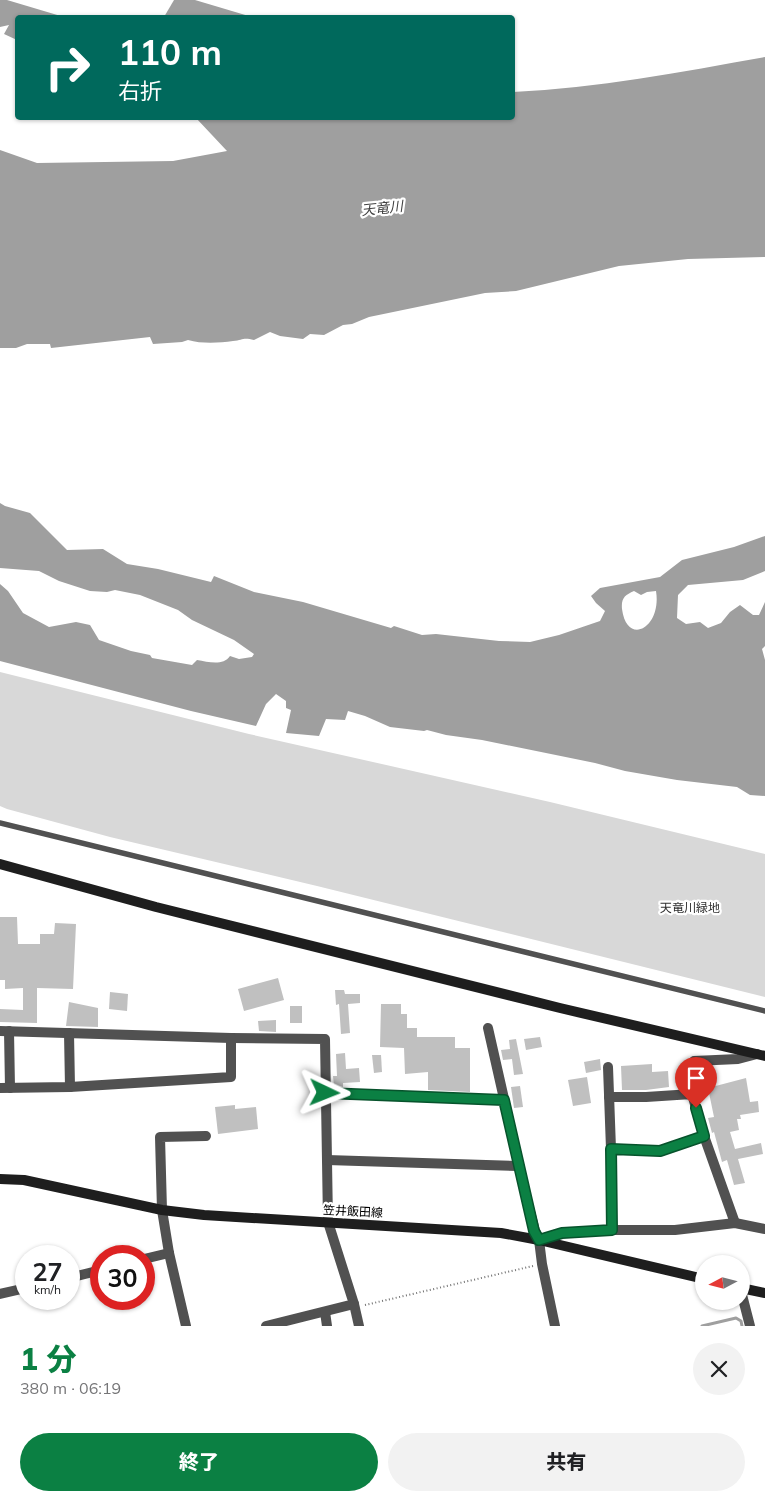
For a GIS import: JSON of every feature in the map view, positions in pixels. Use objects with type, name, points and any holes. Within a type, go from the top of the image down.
[{"type":"street","points":[[0,864],[156,907],[560,1008],[761,1055]]},
{"type":"street","points":[[488,1028],[534,1231],[539,1240],[555,1326]]},
{"type":"street","points":[[231,1038],[231,1077],[70,1087],[5,1088],[4,1031],[325,1039],[328,1222],[355,1306],[359,1326]]},
{"type":"street","points":[[69,1033],[70,1087]]},
{"type":"street","points":[[735,1223],[704,1136],[688,1077],[688,1066],[694,1061],[738,1059],[761,1055]]},
{"type":"street","points":[[608,1067],[612,1230]]},
{"type":"street","points":[[325,1093],[504,1100]]},
{"type":"street","points":[[609,1097],[692,1094]]},
{"type":"street","points":[[186,1326],[168,1253],[162,1210],[160,1137],[206,1136]]},
{"type":"street","points":[[611,1149],[660,1151],[704,1136]]},
{"type":"street","points":[[326,1160],[519,1166]]},
{"type":"street","name":"笠井飯田線","points":[[0,1179],[24,1180],[162,1210],[204,1215],[501,1233],[539,1240],[695,1277]]},
{"type":"street","points":[[539,1240],[562,1233],[612,1230],[675,1230],[735,1223],[765,1229]]},
{"type":"street","points":[[155,1256],[168,1253]]},
{"type":"street","points":[[750,1290],[765,1293]]},
{"type":"street","points":[[0,1294],[15,1291]]},
{"type":"street","points":[[266,1326],[355,1306]]},
{"type":"street","points":[[746,1310],[750,1326]]},
{"type":"street","points":[[325,1312],[327,1326]]},
{"type":"lane","points":[[0,823],[765,1011]]},
{"type":"path","points":[[355,1306],[542,1264]]},
{"type":"green space","name":"天竜川緑地","points":[[0,672],[249,734],[550,802],[765,854],[765,997],[317,886],[110,837],[7,809],[0,806]]},
{"type":"water","points":[[0,0],[7,0],[57,15],[15,15],[15,39],[4,34],[9,25],[0,27]]},
{"type":"water","points":[[174,0],[195,0],[245,15],[165,15]]},
{"type":"water","name":"天竜川","points":[[765,57],[765,257],[688,259],[619,266],[516,291],[485,293],[369,317],[352,324],[343,325],[324,335],[310,334],[303,339],[280,336],[270,332],[254,340],[245,339],[216,343],[188,340],[153,344],[150,337],[51,348],[50,344],[27,344],[16,348],[0,348],[0,150],[37,163],[173,161],[227,151],[198,120],[515,120],[515,92],[576,87],[671,74]]},
{"type":"water","points":[[0,503],[30,513],[67,550],[103,549],[127,564],[158,569],[211,582],[214,576],[254,592],[303,602],[391,628],[394,626],[422,635],[436,634],[499,641],[530,642],[559,635],[600,621],[605,611],[591,596],[600,588],[660,577],[682,560],[734,547],[765,536],[765,571],[743,580],[688,585],[678,595],[677,618],[686,624],[700,622],[708,628],[721,623],[730,612],[740,605],[753,615],[759,615],[765,602],[765,646],[762,649],[765,660],[765,796],[750,795],[737,787],[677,780],[625,771],[482,740],[446,735],[427,730],[390,727],[348,711],[345,720],[326,719],[319,736],[286,733],[291,710],[286,708],[286,701],[276,694],[266,704],[256,726],[0,661],[0,584],[8,591],[23,613],[49,627],[76,622],[90,625],[99,640],[131,651],[150,655],[152,658],[192,665],[197,660],[220,662],[230,656],[239,659],[252,657],[254,654],[234,640],[192,620],[178,610],[140,595],[115,590],[107,592],[90,591],[59,581],[39,571],[0,568]],"holes":[[[634,591],[641,595],[656,591],[656,604],[654,615],[649,623],[637,630],[630,627],[625,621],[622,602],[626,596]]]},
{"type":"building","points":[[0,917],[17,917],[18,944],[40,944],[40,934],[54,934],[55,923],[76,924],[73,989],[37,988],[37,1023],[0,1022],[0,1009],[23,1010],[23,988],[5,989],[5,980],[0,980]]},
{"type":"building","points":[[278,978],[284,1000],[244,1011],[238,989]]},
{"type":"building","points":[[335,990],[344,990],[345,994],[360,994],[360,1003],[348,1004],[350,1033],[341,1034],[339,1004],[336,1005]]},
{"type":"building","points":[[110,992],[128,994],[127,1011],[109,1009]]},
{"type":"building","points":[[69,1002],[98,1008],[98,1027],[66,1026]]},
{"type":"building","points":[[381,1004],[401,1004],[401,1014],[407,1014],[407,1028],[417,1028],[417,1037],[455,1037],[455,1048],[470,1048],[470,1092],[428,1090],[428,1072],[405,1074],[404,1048],[380,1047]]},
{"type":"building","points":[[290,1006],[302,1006],[302,1023],[290,1023]]},
{"type":"building","points":[[276,1020],[276,1032],[259,1031],[258,1021]]},
{"type":"building","points":[[540,1037],[542,1047],[526,1050],[524,1039]]},
{"type":"building","points":[[516,1039],[523,1074],[514,1075],[512,1059],[503,1060],[501,1050],[510,1049],[509,1040]]},
{"type":"building","points":[[345,1053],[346,1069],[359,1068],[360,1082],[343,1083],[343,1087],[334,1086],[333,1076],[337,1076],[336,1054]]},
{"type":"building","points":[[372,1055],[381,1055],[382,1072],[374,1073]]},
{"type":"building","points":[[600,1059],[601,1070],[586,1073],[584,1062]]},
{"type":"building","points":[[652,1064],[652,1072],[668,1071],[669,1087],[646,1090],[622,1090],[621,1066]]},
{"type":"building","points":[[587,1077],[591,1103],[573,1106],[568,1080]]},
{"type":"building","points":[[746,1078],[750,1102],[758,1101],[759,1112],[740,1115],[741,1119],[737,1119],[739,1130],[730,1132],[735,1149],[761,1143],[763,1154],[738,1159],[745,1183],[734,1185],[727,1160],[722,1162],[714,1132],[712,1133],[708,1118],[714,1117],[708,1088]]},
{"type":"building","points":[[520,1086],[523,1107],[514,1108],[511,1087]]},
{"type":"building","points":[[235,1105],[235,1109],[256,1107],[258,1129],[218,1134],[215,1107]]},
{"type":"waterway","points":[[702,1326],[736,1318],[741,1321],[742,1326]]},
{"type":"route","points":[[325,1093],[504,1100],[534,1231],[539,1240],[562,1233],[612,1230],[610,1197],[611,1149],[660,1151],[704,1136],[696,1108]]}]
